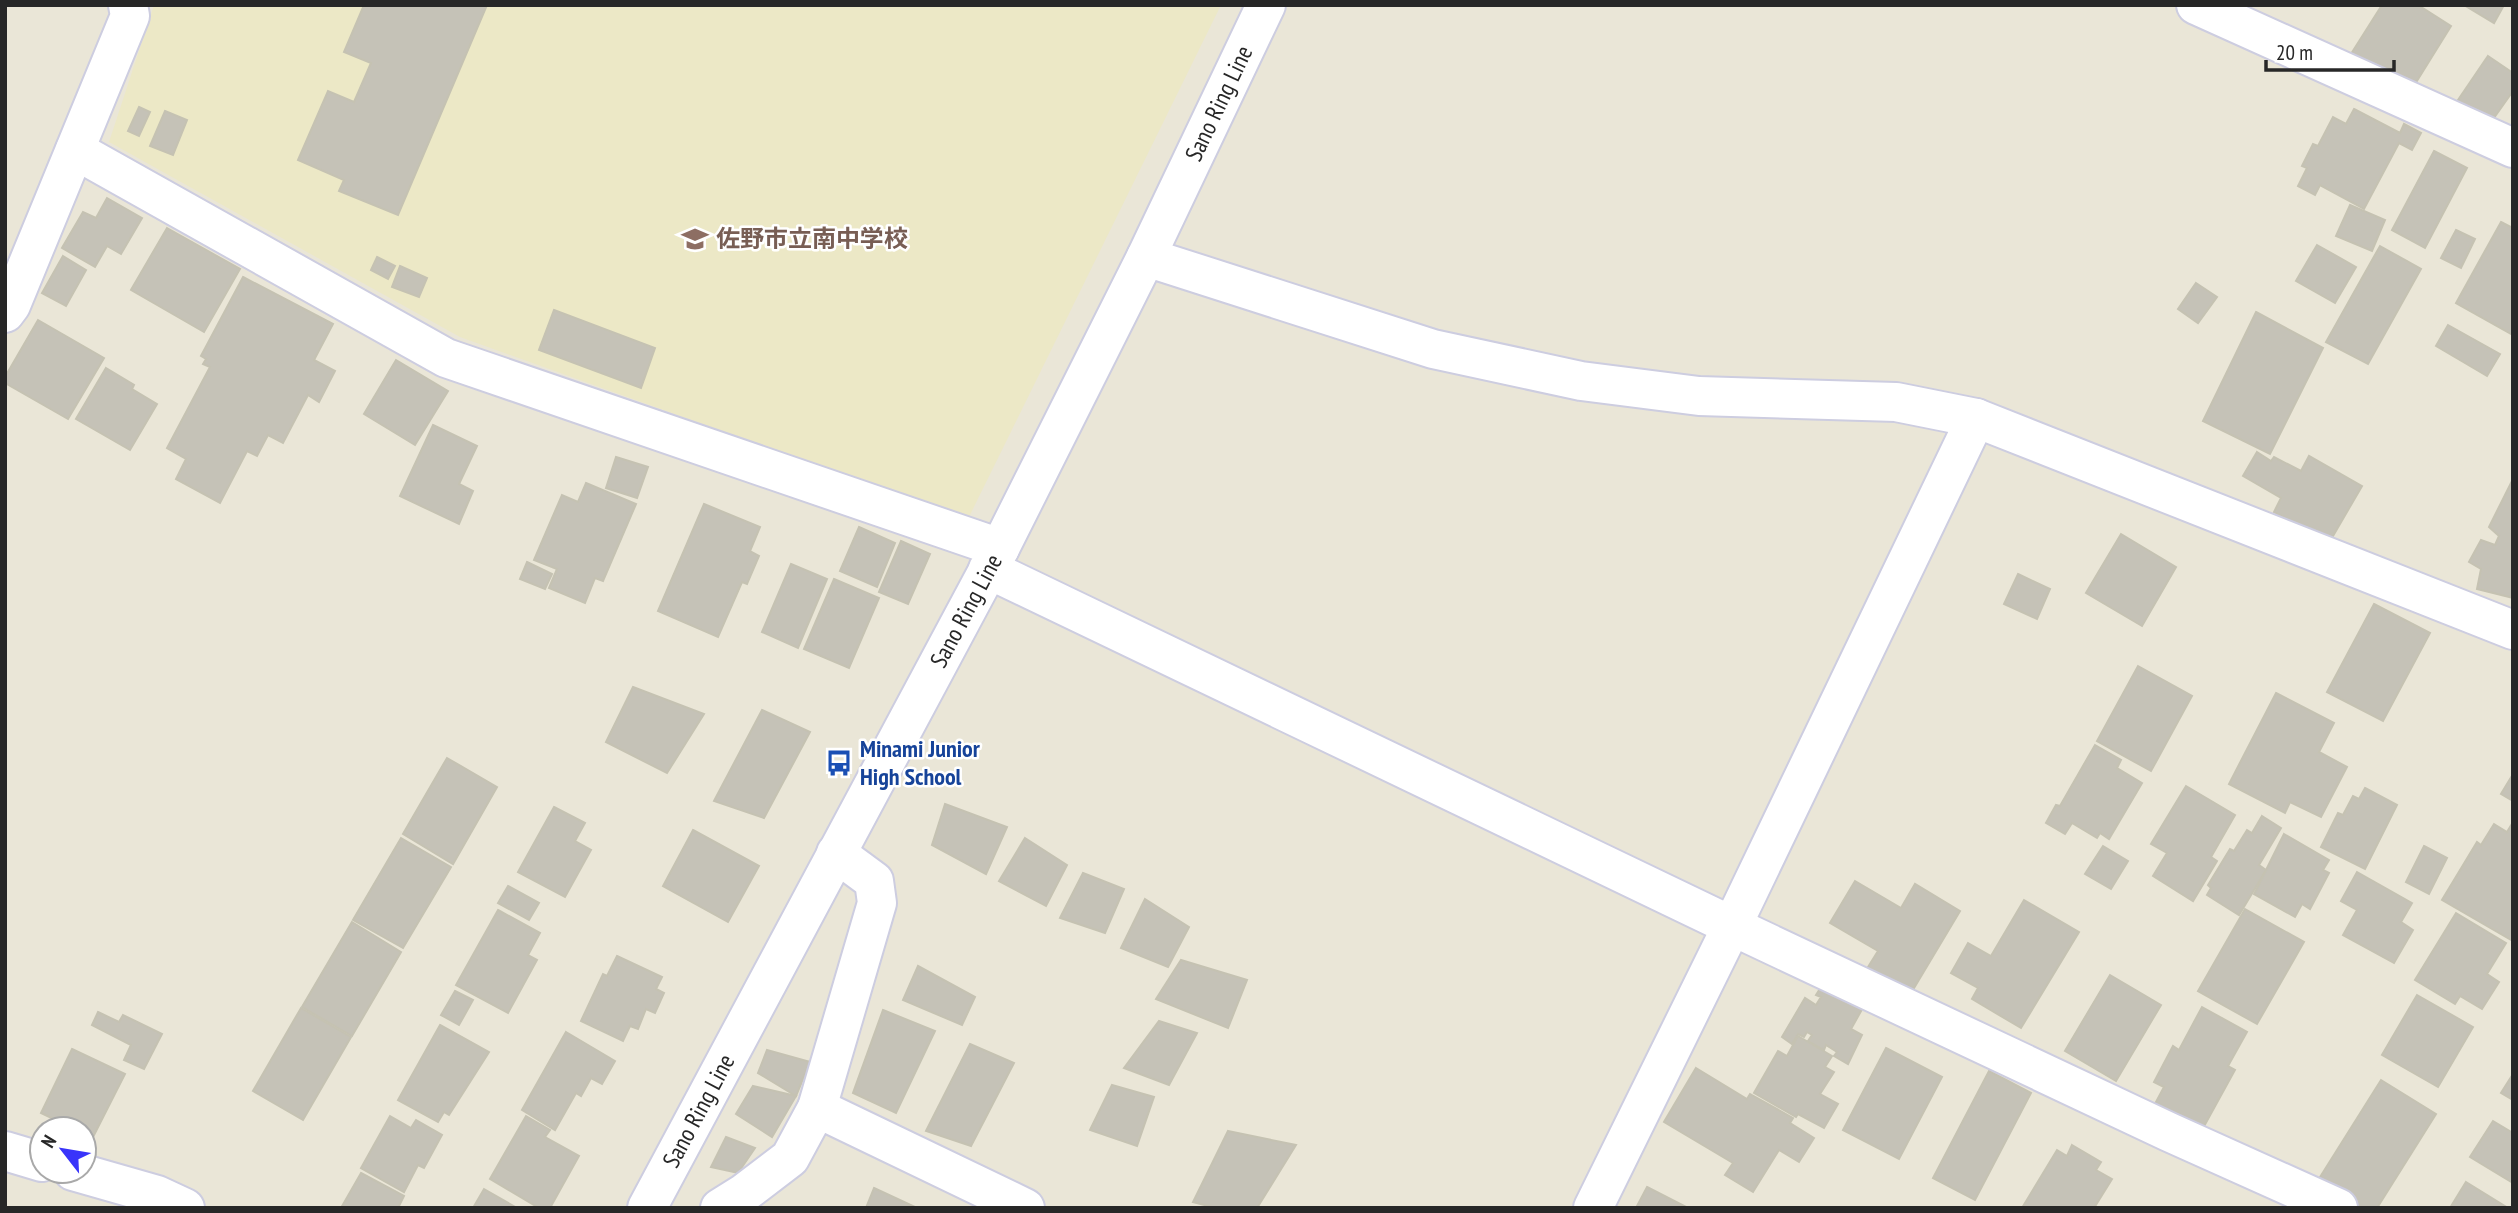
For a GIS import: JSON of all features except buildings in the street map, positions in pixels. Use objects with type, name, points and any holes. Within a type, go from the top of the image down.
[{"type":"street","points":[[5,313],[130,16],[128,5]]},
{"type":"street","name":"Sano Ring Line","points":[[647,1208],[994,559],[1146,257],[1266,5]]},
{"type":"street","points":[[2196,5],[2513,148]]},
{"type":"street","points":[[75,150],[446,358],[994,559],[1732,926],[2169,1132],[2338,1208]]},
{"type":"street","points":[[1146,257],[1433,349],[1581,381],[1699,396],[1896,402],[1976,418],[2513,631]]},
{"type":"street","points":[[1593,1208],[1976,418]]},
{"type":"street","points":[[720,1208],[790,1158],[817,1108],[877,903],[874,881],[836,853]]},
{"type":"street","points":[[817,1108],[1025,1208]]},
{"type":"street","points":[[5,1151],[28,1158]]},
{"type":"street","points":[[98,1178],[157,1195],[185,1208]]},
{"type":"shaded area","name":"佐野市立南中学校","points":[[154,5],[1221,5],[968,519],[460,337],[109,142]]},
{"type":"place","name":"佐野市立南中学校","points":[[695,239]]},
{"type":"place","name":"Minami Junior High School","points":[[839,763]]}]
